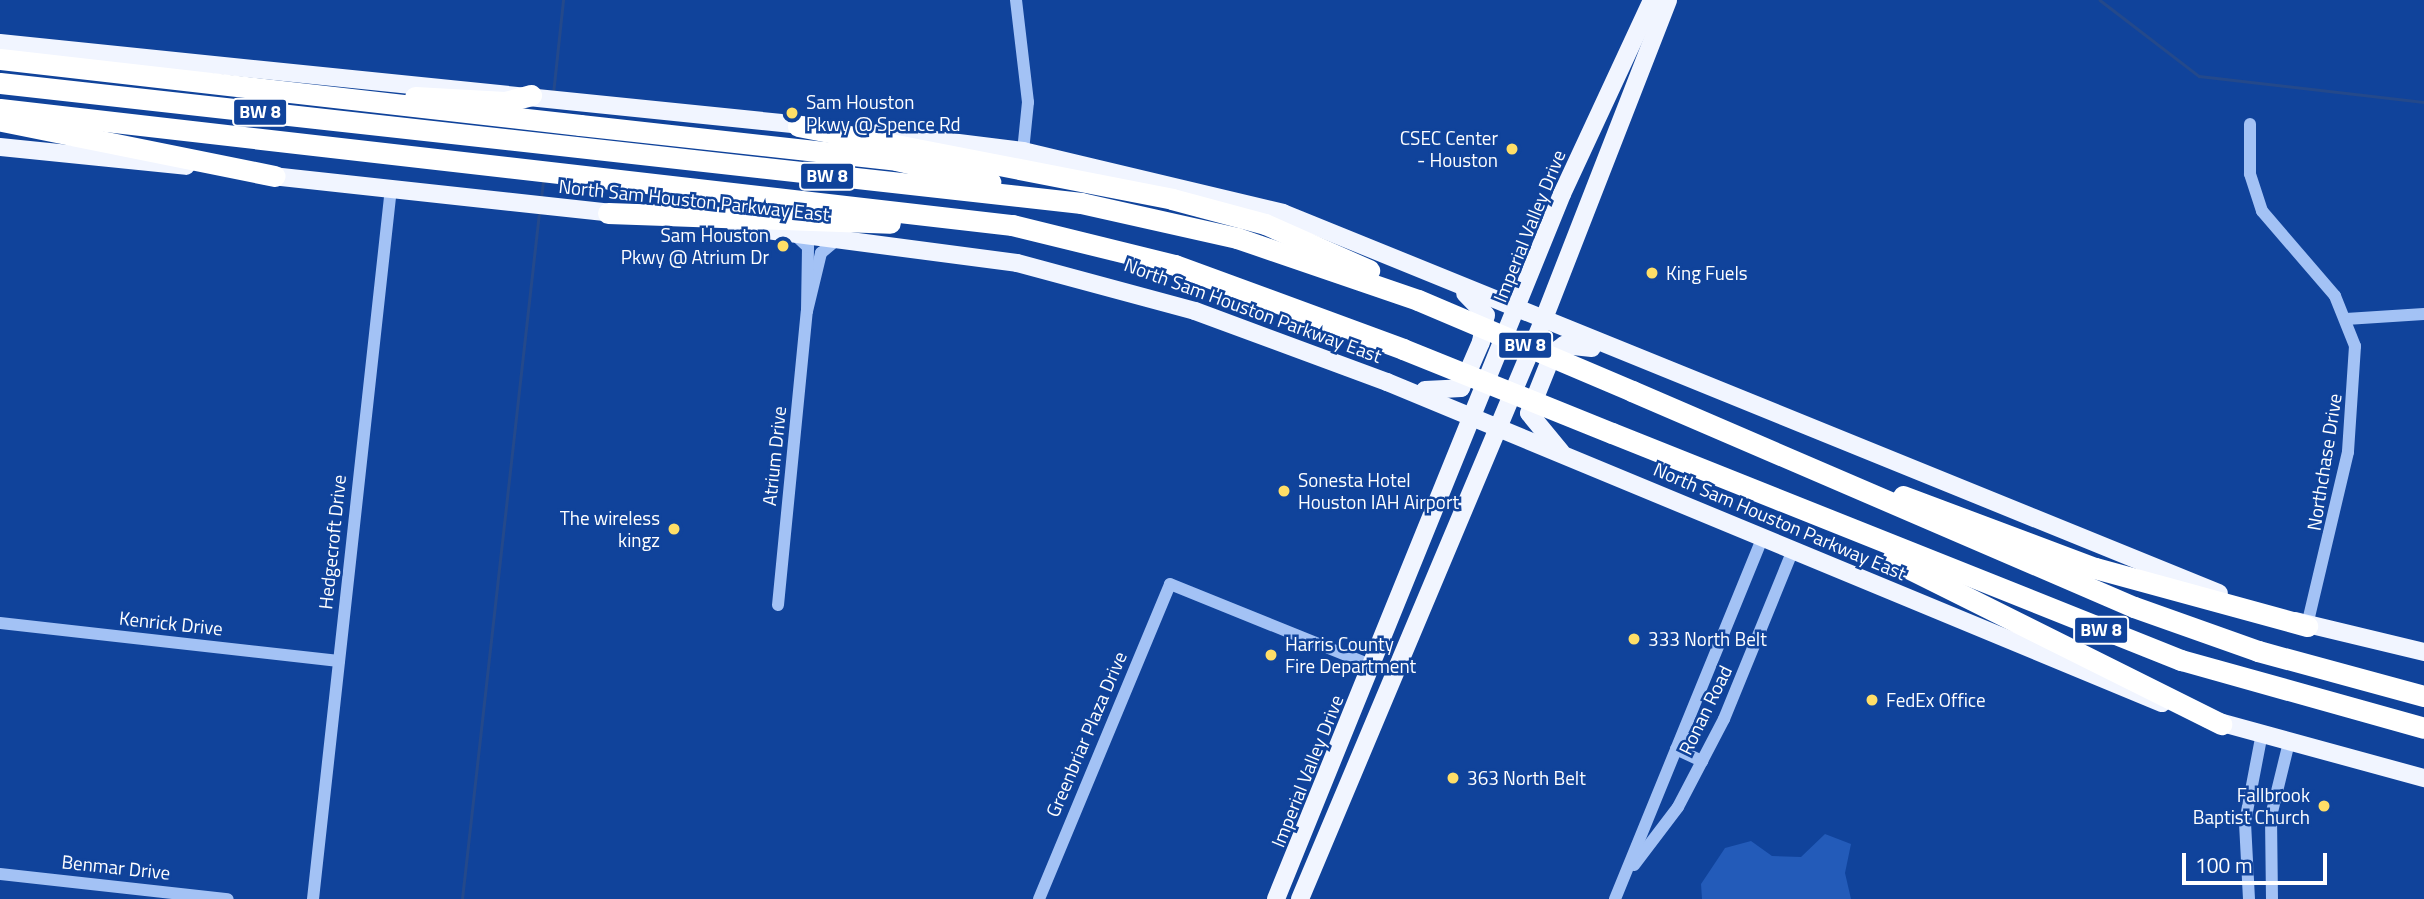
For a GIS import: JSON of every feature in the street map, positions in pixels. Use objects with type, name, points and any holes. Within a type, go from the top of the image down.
[{"type":"highway","points":[[0,59],[896,160],[1081,203]]},
{"type":"highway","points":[[0,77],[505,102],[531,96]]},
{"type":"highway","name":"North Sam Houston Parkway East","points":[[0,83],[1081,203],[1237,238],[1418,300],[1718,427],[1979,545],[2194,629],[2424,696]]},
{"type":"highway","name":"North Sam Houston Parkway East","points":[[0,109],[568,171],[1012,225],[1249,289],[1612,433],[1787,506],[2181,660],[2424,728]]},
{"type":"highway","points":[[0,121],[275,176]]},
{"type":"highway","points":[[798,126],[1172,199],[1265,224],[1357,263],[1418,300]]},
{"type":"highway","points":[[608,213],[868,220],[967,231],[1249,289]]},
{"type":"highway","points":[[1718,427],[2095,568],[2307,626]]},
{"type":"highway","points":[[1787,506],[2080,658],[2221,724]]},
{"type":"highway","points":[[2194,629],[2424,688]]},
{"type":"main road","name":"Imperial Valley Drive","points":[[1276,899],[1472,417],[1595,125],[1652,0]]},
{"type":"main road","points":[[1300,899],[1499,429],[1668,0]]},
{"type":"main road","points":[[0,43],[341,83],[378,78],[1023,151],[1273,210],[1450,280],[1518,311],[2307,626],[2424,652]]},
{"type":"main road","points":[[1595,125],[1616,136]]},
{"type":"main road","name":"North Sam Houston Parkway East","points":[[0,147],[793,232],[1017,263],[1108,283],[1387,382],[1793,550],[2102,682],[2261,738],[2424,778]]},
{"type":"main road","points":[[1387,382],[1439,394],[1461,388],[1486,315],[1450,280]]},
{"type":"main road","points":[[1569,459],[1529,413],[1553,353],[1576,345],[1633,357]]},
{"type":"main road","points":[[1390,622],[1412,631]]},
{"type":"street","points":[[1016,0],[1028,102],[1023,151]]},
{"type":"street","name":"Northchase Drive","points":[[2250,124],[2250,174],[2262,211],[2334,296],[2346,319],[2355,346],[2354,406],[2333,533],[2307,626]]},
{"type":"street","name":"Hedgecroft Drive","points":[[313,899],[391,188]]},
{"type":"street","name":"Atrium Drive","points":[[778,605],[807,311],[808,247],[793,232]]},
{"type":"street","name":"Atrium Drive","points":[[807,311],[821,253],[839,238]]},
{"type":"street","points":[[2346,319],[2424,314]]},
{"type":"street","name":"Ronan Road","points":[[1615,899],[1762,538]]},
{"type":"street","name":"Ronan Road","points":[[1627,873],[1678,807],[1702,761],[1793,550]]},
{"type":"street","name":"Greenbriar Plaza Drive","points":[[1039,899],[1170,584],[1373,666]]},
{"type":"street","name":"Kenrick Drive","points":[[0,623],[339,660]]},
{"type":"street","points":[[2261,738],[2245,822],[2249,893],[2272,896],[2270,817],[2288,746]]},
{"type":"street","points":[[1676,748],[1702,761]]},
{"type":"street","name":"Benmar Drive","points":[[0,874],[228,899]]},
{"type":"shaded area","points":[[1825,834],[1851,844],[1845,873],[1851,899],[1702,899],[1701,884],[1725,848],[1751,841],[1772,856],[1801,857]]},
{"type":"waterway","points":[[553,94],[563,0]]},
{"type":"waterway","points":[[2100,0],[2199,76],[2424,102]]},
{"type":"waterway","points":[[541,198],[543,181]]},
{"type":"waterway","points":[[462,899],[539,212]]},
{"type":"place","name":"Sam Houston Pkwy @ Spence Rd","points":[[792,113]]},
{"type":"place","name":"CSEC Center - Houston","points":[[1512,149]]},
{"type":"place","name":"Sam Houston Pkwy @ Atrium Dr","points":[[783,246]]},
{"type":"place","name":"King Fuels","points":[[1652,273]]},
{"type":"place","name":"Sonesta Hotel Houston IAH Airport","points":[[1284,491]]},
{"type":"place","name":"The wireless kingz","points":[[674,529]]},
{"type":"place","name":"333 North Belt","points":[[1634,639]]},
{"type":"place","name":"Harris County Fire Department","points":[[1271,655]]},
{"type":"place","name":"FedEx Office","points":[[1872,700]]},
{"type":"place","name":"363 North Belt","points":[[1453,778]]},
{"type":"place","name":"Fallbrook Baptist Church","points":[[2324,806]]}]
